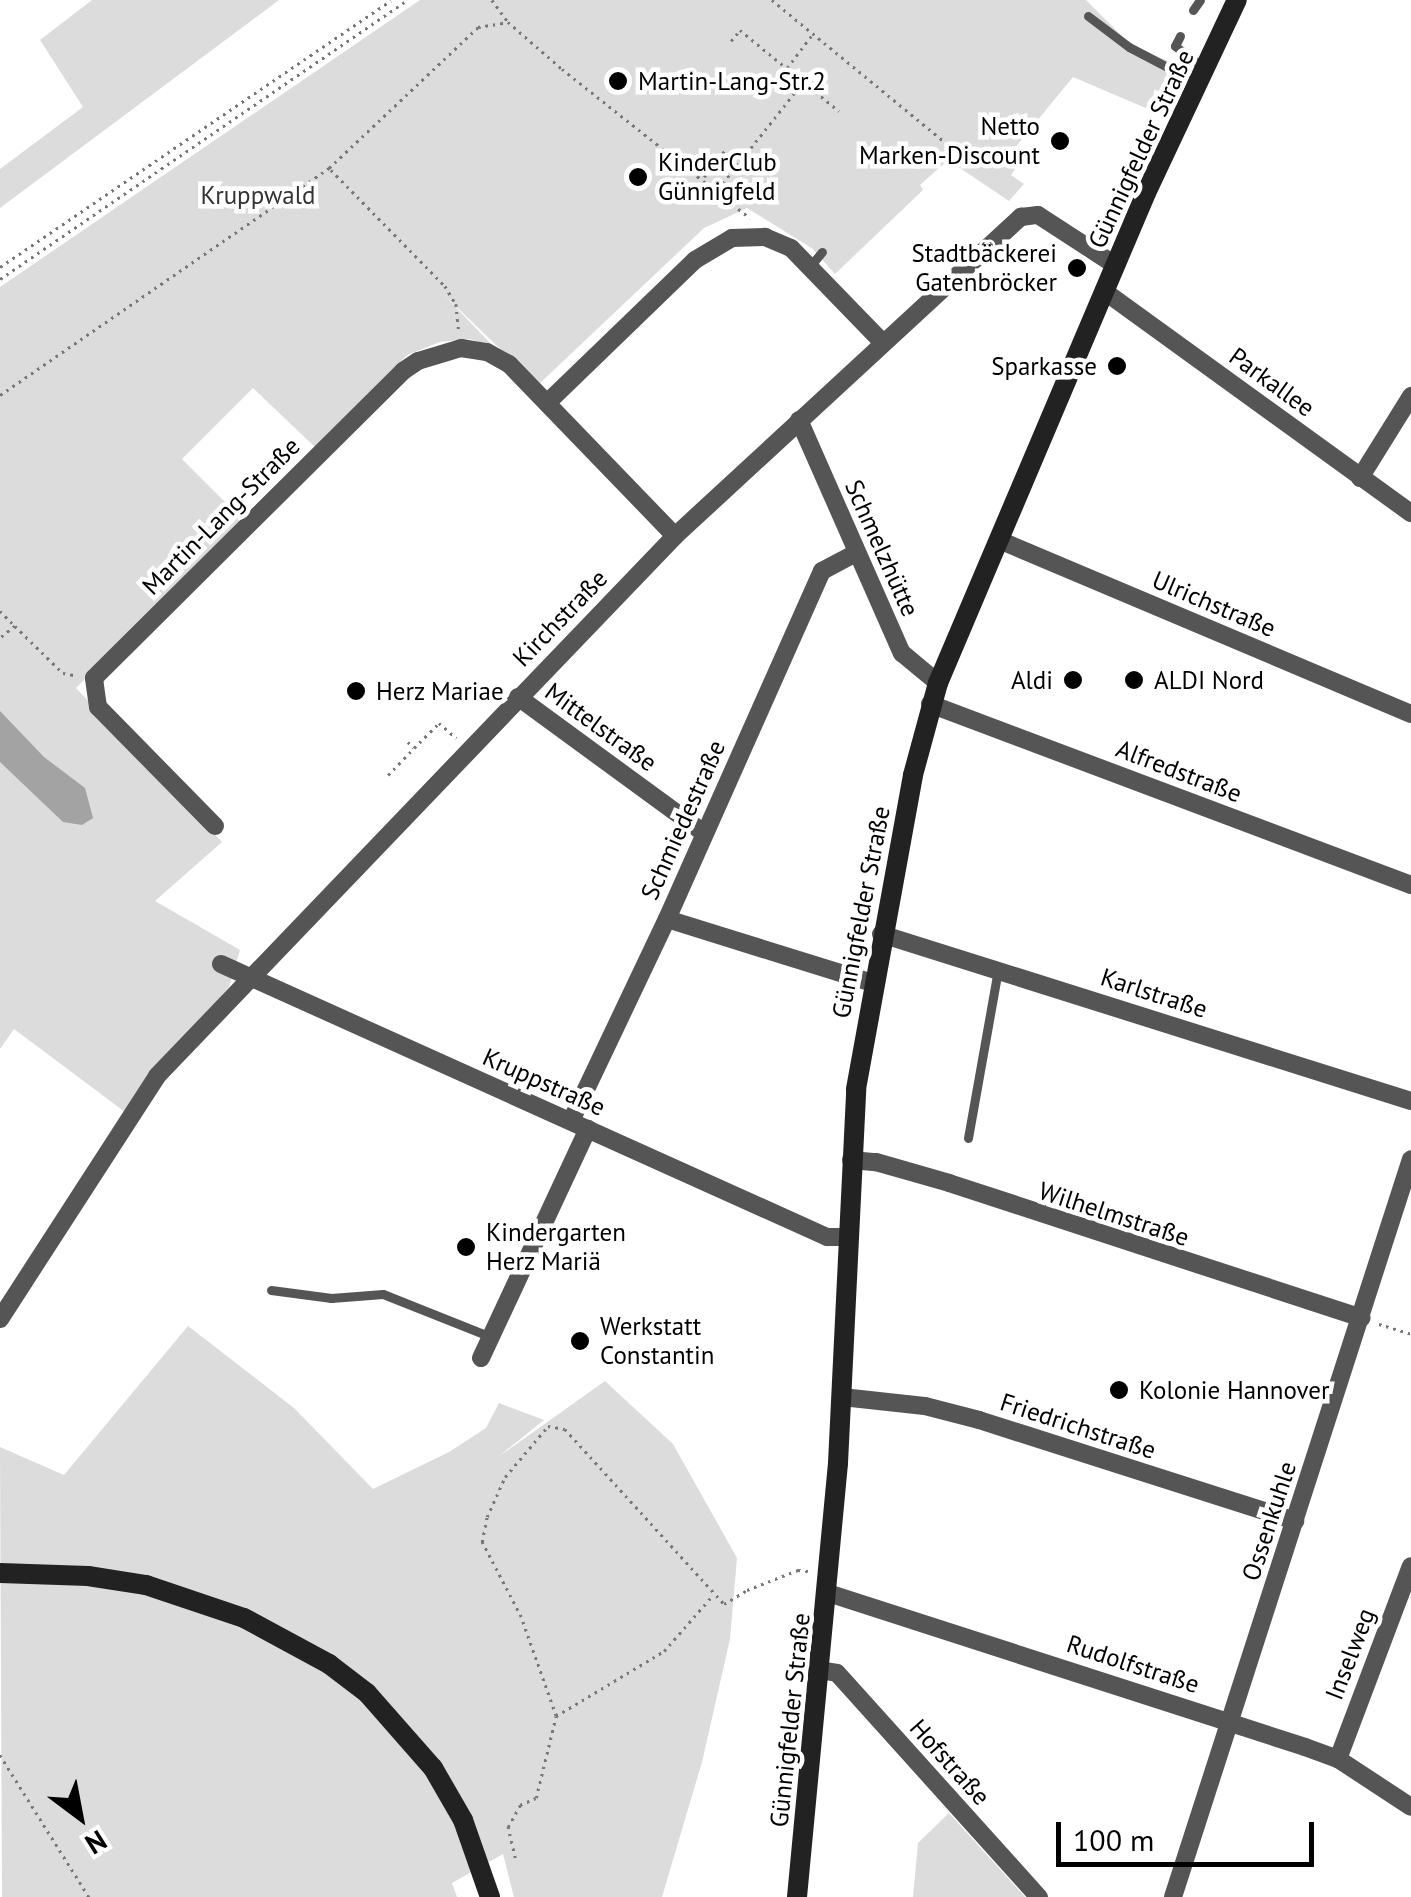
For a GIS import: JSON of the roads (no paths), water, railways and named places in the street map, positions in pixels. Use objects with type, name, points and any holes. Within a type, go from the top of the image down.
[{"type":"street","name":"Günnigfelder Straße","points":[[797,1897],[829,1583],[856,1089],[881,934],[930,704],[1115,265],[1238,0]]},
{"type":"street","name":"Kirchstraße","points":[[0,1319],[157,1076],[676,536],[1021,216],[1038,215],[1115,265]]},
{"type":"street","points":[[676,536],[547,403],[695,260],[732,238],[765,237],[817,258],[882,342]]},
{"type":"street","name":"Parkallee","points":[[1104,291],[1411,513]]},
{"type":"street","name":"Martin-Lang-Straße","points":[[215,826],[98,707],[94,678],[403,371],[444,351],[461,348],[487,352],[509,364],[547,403]]},
{"type":"street","points":[[1360,478],[1411,396]]},
{"type":"street","name":"Schmelzhütte","points":[[799,420],[854,554],[902,653],[938,684]]},
{"type":"street","name":"Ulrichstraße","points":[[999,540],[1411,714]]},
{"type":"street","name":"Schmiedestraße","points":[[481,1358],[704,832],[822,571],[854,554]]},
{"type":"street","name":"Mittelstraße","points":[[518,697],[704,832]]},
{"type":"street","name":"Alfredstraße","points":[[930,704],[1411,885]]},
{"type":"street","points":[[668,919],[872,983]]},
{"type":"street","name":"Karlstraße","points":[[881,934],[1411,1101]]},
{"type":"street","name":"Kruppstraße","points":[[221,964],[827,1236],[849,1237]]},
{"type":"street","name":"Ossenkuhle","points":[[1174,1897],[1411,1159]]},
{"type":"street","name":"Wilhelmstraße","points":[[851,1160],[876,1162],[949,1183],[1361,1318]]},
{"type":"street","name":"Friedrichstraße","points":[[842,1398],[925,1406],[1295,1521]]},
{"type":"street","name":"Inselweg","points":[[1338,1759],[1411,1566]]},
{"type":"street","points":[[0,1573],[88,1576],[146,1585],[244,1618],[330,1664],[367,1692],[432,1768],[463,1820],[490,1897]]},
{"type":"street","name":"Rudolfstraße","points":[[829,1583],[1338,1759],[1411,1807]]},
{"type":"street","name":"Hofstraße","points":[[820,1670],[836,1673],[1038,1897]]},
{"type":"lane","points":[[1192,10],[1200,0]]},
{"type":"lane","points":[[1088,16],[1128,47],[1201,76]]},
{"type":"lane","points":[[1180,36],[1175,46],[1201,76]]},
{"type":"lane","points":[[968,1138],[998,970]]},
{"type":"lane","points":[[271,1290],[332,1298],[384,1294],[491,1337]]},
{"type":"place","name":"Martin-Lang-Str.2","points":[[618,81]]},
{"type":"place","name":"Netto Marken-Discount","points":[[1060,141]]},
{"type":"place","name":"KinderClub Günnigfeld","points":[[638,177]]},
{"type":"place","name":"Stadtbäckerei Gatenbröcker","points":[[1077,268]]},
{"type":"place","name":"Sparkasse","points":[[1117,366]]},
{"type":"place","name":"Aldi","points":[[1073,680]]},
{"type":"place","name":"ALDI Nord","points":[[1134,680]]},
{"type":"place","name":"Herz Mariae","points":[[356,691]]},
{"type":"place","name":"Kindergarten Herz Mariä","points":[[466,1247]]},
{"type":"place","name":"Werkstatt Constantin","points":[[580,1341]]},
{"type":"place","name":"Kolonie Hannover","points":[[1119,1390]]},
{"type":"park label","name":"Kruppwald","points":[[258,195]]}]
